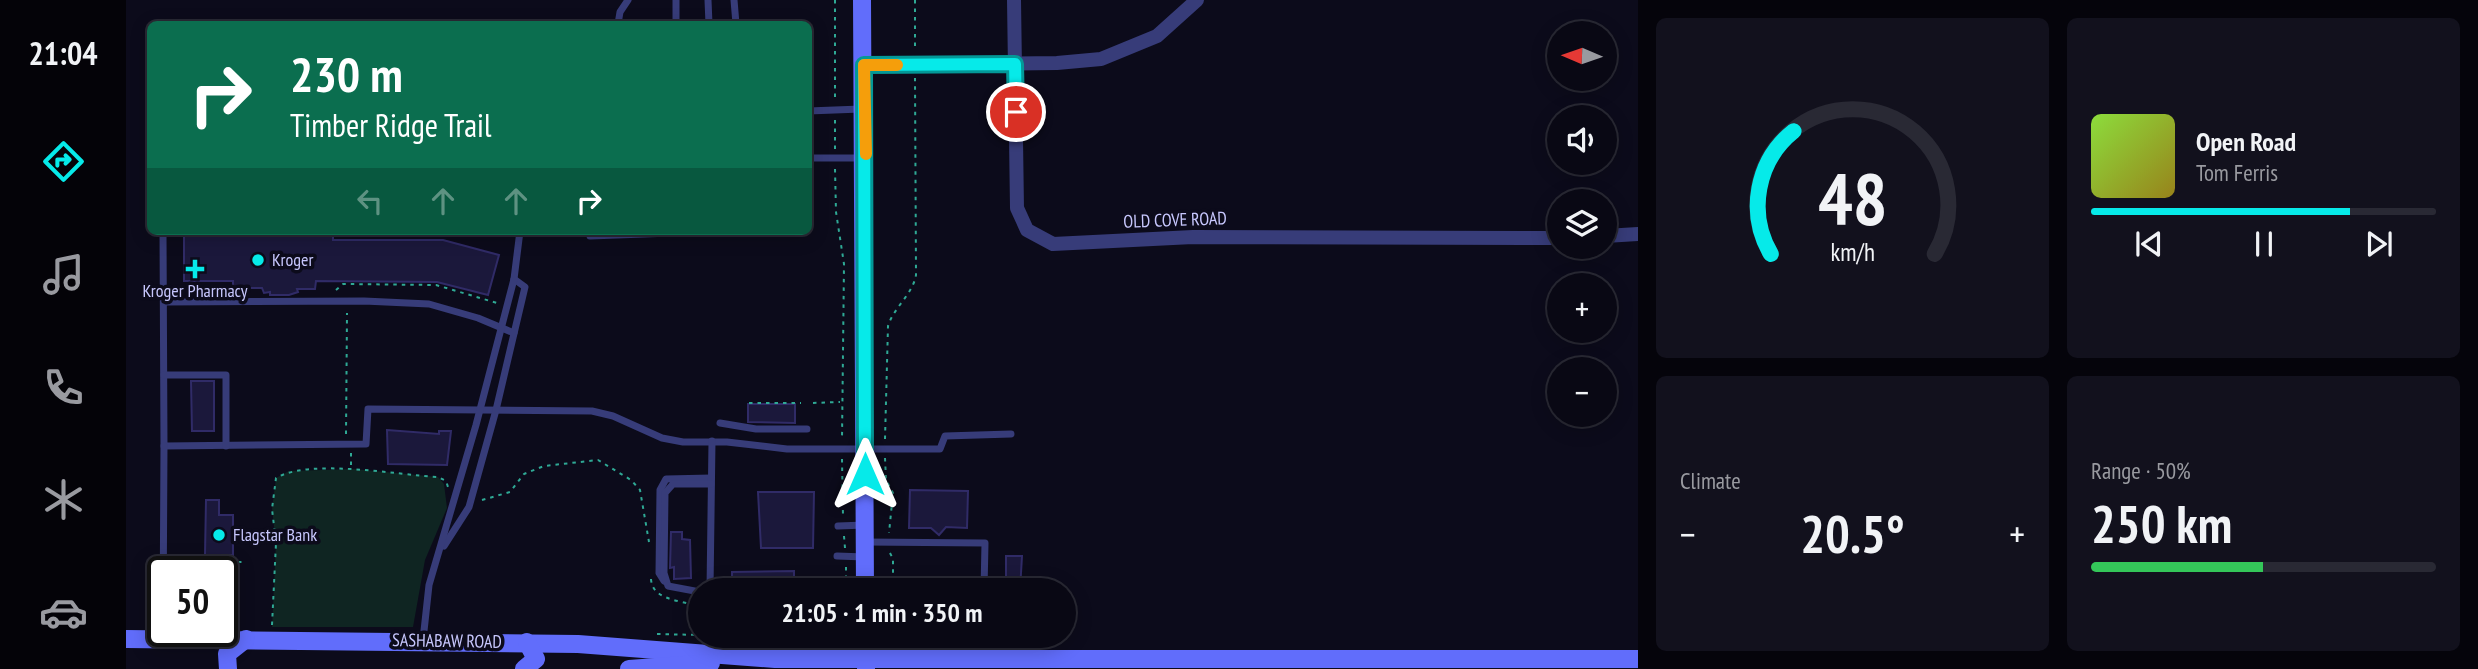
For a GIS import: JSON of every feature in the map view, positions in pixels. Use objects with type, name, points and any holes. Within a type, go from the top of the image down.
[{"type":"main road","points":[[862,0],[866,158],[865,578]]},
{"type":"main road","name":"SASHABAW ROAD","points":[[126,639],[147,636]]},
{"type":"main road","name":"SASHABAW ROAD","points":[[238,638],[527,642],[712,662]]},
{"type":"main road","points":[[228,669],[227,654],[246,639]]},
{"type":"main road","points":[[524,669],[536,659],[527,642]]},
{"type":"main road","name":"SASHABAW ROAD","points":[[629,669],[771,659],[866,664],[960,664],[988,660],[1036,664],[1638,659]]},
{"type":"street","name":"OLD COVE ROAD","points":[[1014,0],[1017,208],[1027,230],[1053,244],[1193,237],[1547,239]]},
{"type":"street","points":[[864,65],[1015,64],[1101,59],[1157,36],[1197,0]]},
{"type":"street","points":[[1617,235],[1638,234]]},
{"type":"lane","points":[[618,21],[620,12],[628,0]]},
{"type":"lane","points":[[676,0],[676,21]]},
{"type":"lane","points":[[708,0],[709,21]]},
{"type":"lane","points":[[734,0],[736,21]]},
{"type":"lane","points":[[812,111],[865,109]]},
{"type":"lane","points":[[812,158],[866,158]]},
{"type":"lane","points":[[163,235],[163,556]]},
{"type":"lane","points":[[423,640],[429,585],[480,410],[514,279],[520,235]]},
{"type":"lane","points":[[590,235],[617,235]]},
{"type":"lane","points":[[440,552],[469,507],[496,410],[524,287],[514,279]]},
{"type":"lane","points":[[164,302],[365,301],[429,304],[478,318],[514,333]]},
{"type":"lane","points":[[164,375],[226,375],[226,446]]},
{"type":"lane","points":[[164,446],[366,444],[368,409],[592,411],[613,416],[662,438],[683,442],[712,441],[769,449],[940,449],[944,436],[1011,434]]},
{"type":"lane","points":[[720,423],[755,429],[807,429]]},
{"type":"lane","points":[[710,578],[712,441]]},
{"type":"lane","points":[[688,590],[668,586],[664,573],[665,493],[673,484],[711,481]]},
{"type":"lane","points":[[841,526],[865,541],[985,543],[984,578]]},
{"type":"lane","points":[[841,556],[865,541]]},
{"type":"lane","points":[[769,648],[771,659]]},
{"type":"lane","points":[[771,659],[772,648]]},
{"type":"lane","points":[[988,648],[988,660]]},
{"type":"path","points":[[835,0],[836,212],[844,264],[841,556],[844,578]]},
{"type":"path","points":[[893,578],[889,542],[893,493],[886,480],[885,448],[888,326],[894,310],[914,284],[916,275],[915,0]]},
{"type":"path","points":[[335,291],[343,284],[436,285],[500,304]]},
{"type":"path","points":[[181,290],[244,291]]},
{"type":"path","points":[[346,439],[347,313]]},
{"type":"path","points":[[813,403],[842,402]]},
{"type":"path","points":[[749,403],[801,403]]},
{"type":"path","points":[[351,452],[351,469]]},
{"type":"green space","points":[[354,469],[438,477],[444,484],[447,508],[425,560],[413,627],[272,627],[276,543],[272,509],[276,478],[289,471]]},
{"type":"building","points":[[184,235],[333,235],[333,240],[443,240],[499,255],[488,295],[437,282],[316,281],[315,289],[297,289],[298,292],[289,295],[270,295],[270,292],[264,293],[262,288],[233,288],[233,281],[184,281]]},
{"type":"building","points":[[191,381],[214,381],[214,431],[192,431]]},
{"type":"building","points":[[748,404],[795,404],[795,423],[748,422]]},
{"type":"building","points":[[387,430],[439,434],[439,431],[451,431],[447,465],[388,464]]},
{"type":"building","points":[[910,490],[968,491],[967,528],[946,527],[939,535],[931,528],[909,528]]},
{"type":"building","points":[[758,492],[814,492],[813,548],[761,548]]},
{"type":"building","name":"Flagstar Bank","points":[[206,500],[219,500],[219,515],[233,515],[233,555],[205,555]]},
{"type":"building","points":[[671,532],[682,532],[682,539],[690,540],[691,578],[674,579],[674,567],[670,568]]},
{"type":"building","points":[[1006,556],[1022,556],[1021,578],[1006,578]]},
{"type":"building","points":[[794,571],[794,578],[732,578],[732,572]]},
{"type":"slow traffic","points":[[866,154],[864,65],[897,65]]},
{"type":"place","name":"Kroger","points":[[258,260]]},
{"type":"place","name":"Kroger Pharmacy","points":[[195,269]]},
{"type":"place","name":"Flagstar Bank","points":[[219,535]]},
{"type":"route","points":[[865,474],[864,65],[1015,64],[1016,112]]}]
